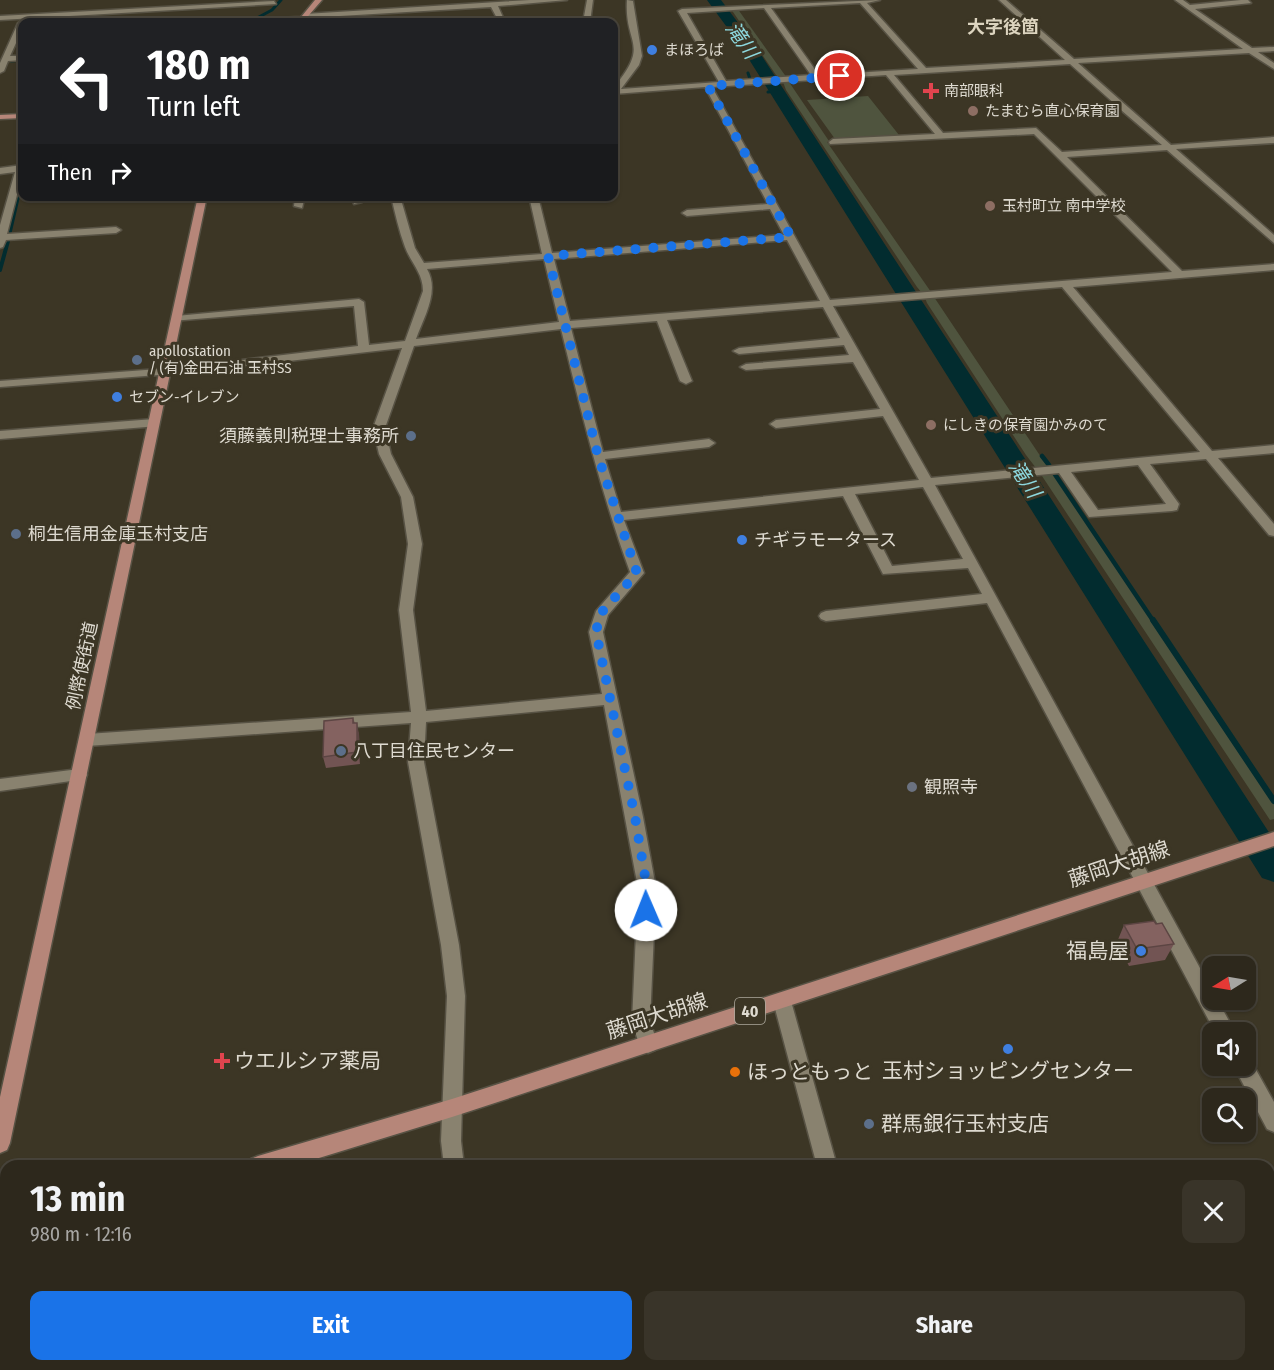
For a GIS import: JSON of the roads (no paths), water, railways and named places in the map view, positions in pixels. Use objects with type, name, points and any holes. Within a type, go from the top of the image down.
[{"type":"main road","points":[[304,18],[319,0]]},
{"type":"main road","points":[[0,117],[18,116]]},
{"type":"main road","name":"例幣使街道","points":[[0,1143],[202,201]]},
{"type":"main road","name":"藤岡大胡線","points":[[278,1160],[452,1108],[1274,839]]},
{"type":"street","points":[[152,13],[156,0]]},
{"type":"street","points":[[411,0],[414,13]]},
{"type":"street","points":[[322,18],[414,13],[494,4],[564,0]]},
{"type":"street","points":[[588,18],[590,0]]},
{"type":"street","points":[[862,0],[924,71]]},
{"type":"street","points":[[727,84],[682,11],[877,0]]},
{"type":"street","points":[[1002,0],[1274,240]]},
{"type":"street","points":[[1178,0],[1274,67]]},
{"type":"street","points":[[1189,7],[1248,3],[1244,0]]},
{"type":"street","points":[[42,18],[108,10],[152,13],[275,1]]},
{"type":"street","points":[[253,18],[268,10],[275,1]]},
{"type":"street","points":[[618,87],[635,67],[639,58],[630,1]]},
{"type":"street","points":[[494,4],[500,18]]},
{"type":"street","points":[[766,6],[817,78]]},
{"type":"street","points":[[106,18],[108,10]]},
{"type":"street","points":[[0,18],[18,20]]},
{"type":"street","points":[[0,71],[18,34]]},
{"type":"street","points":[[618,92],[1274,49]]},
{"type":"street","points":[[6,59],[18,58]]},
{"type":"street","points":[[888,73],[941,136]]},
{"type":"street","points":[[708,86],[925,482],[972,563],[1221,1022]]},
{"type":"street","points":[[1053,113],[1124,107]]},
{"type":"street","points":[[833,142],[1031,130],[1038,132],[1180,274]]},
{"type":"street","points":[[1060,155],[1274,140]]},
{"type":"street","points":[[0,171],[18,173]]},
{"type":"street","points":[[18,180],[12,195],[1,241],[116,230]]},
{"type":"street","points":[[0,196],[12,195]]},
{"type":"street","points":[[396,201],[410,247],[423,266],[429,281],[428,291],[379,428],[385,454],[407,497],[415,544],[406,610],[419,717],[416,762],[450,945],[456,996],[451,1141],[453,1160]]},
{"type":"street","points":[[534,201],[598,456],[616,517],[637,573],[605,608],[597,622],[596,632],[635,817],[647,888],[641,1022],[648,1044]]},
{"type":"street","points":[[687,213],[775,207]]},
{"type":"street","points":[[423,266],[791,237]]},
{"type":"street","points":[[0,384],[165,371],[565,325],[1274,267]]},
{"type":"street","points":[[1065,284],[1274,532]]},
{"type":"street","points":[[176,319],[359,302],[364,349]]},
{"type":"street","points":[[661,318],[686,381]]},
{"type":"street","points":[[739,351],[847,341]]},
{"type":"street","points":[[746,367],[857,358]]},
{"type":"street","points":[[776,424],[888,412]]},
{"type":"street","points":[[0,435],[154,423]]},
{"type":"street","points":[[598,456],[709,443]]},
{"type":"street","points":[[616,517],[848,493],[1038,470],[1274,449]]},
{"type":"street","points":[[1062,468],[1091,512],[1098,515],[1172,507],[1173,504],[1140,460]]},
{"type":"street","points":[[848,493],[888,571],[972,563]]},
{"type":"street","points":[[826,616],[990,598]]},
{"type":"street","points":[[87,740],[419,717],[609,699]]},
{"type":"street","points":[[0,785],[79,775]]},
{"type":"street","points":[[782,1000],[825,1160]]},
{"type":"street","points":[[1249,1076],[1274,1122]]},
{"type":"waterway","points":[[257,18],[272,10],[281,0]]},
{"type":"waterway","name":"滝川","points":[[714,0],[747,44],[1274,868]]},
{"type":"waterway","points":[[11,61],[18,60]]},
{"type":"waterway","points":[[748,73],[750,79]]},
{"type":"waterway","points":[[768,92],[777,91]]},
{"type":"waterway","points":[[10,231],[18,196]]},
{"type":"waterway","points":[[0,270],[8,241]]},
{"type":"waterway","points":[[1042,456],[1049,465]]},
{"type":"waterway","points":[[1054,473],[1154,622]]},
{"type":"waterway","points":[[1153,620],[1274,801]]},
{"type":"place","name":"まほろば","points":[[652,50]]},
{"type":"place","name":"南部眼科","points":[[931,91]]},
{"type":"place","name":"たまむら直心保育園","points":[[973,111]]},
{"type":"place","name":"玉村町立 南中学校","points":[[990,206]]},
{"type":"place","name":"apollostation / (有)金田石油 玉村SS","points":[[137,360]]},
{"type":"place","name":"セブン-イレブン","points":[[117,397]]},
{"type":"place","name":"にしきの保育園かみのて","points":[[931,425]]},
{"type":"place","name":"須藤義則税理士事務所","points":[[411,436]]},
{"type":"place","name":"桐生信用金庫玉村支店","points":[[16,534]]},
{"type":"place","name":"チギラモータース","points":[[742,540]]},
{"type":"place","name":"八丁目住民センター","points":[[341,751]]},
{"type":"place","name":"観照寺","points":[[912,787]]},
{"type":"place","name":"福島屋","points":[[1141,951]]},
{"type":"place","name":"玉村ショッピングセンター","points":[[1008,1049]]},
{"type":"place","name":"ウエルシア薬局","points":[[222,1061]]},
{"type":"place","name":"ほっともっと","points":[[735,1072]]},
{"type":"place","name":"群馬銀行玉村支店","points":[[869,1124]]},
{"type":"district","name":"大字後箇","points":[[1003,27]]}]
